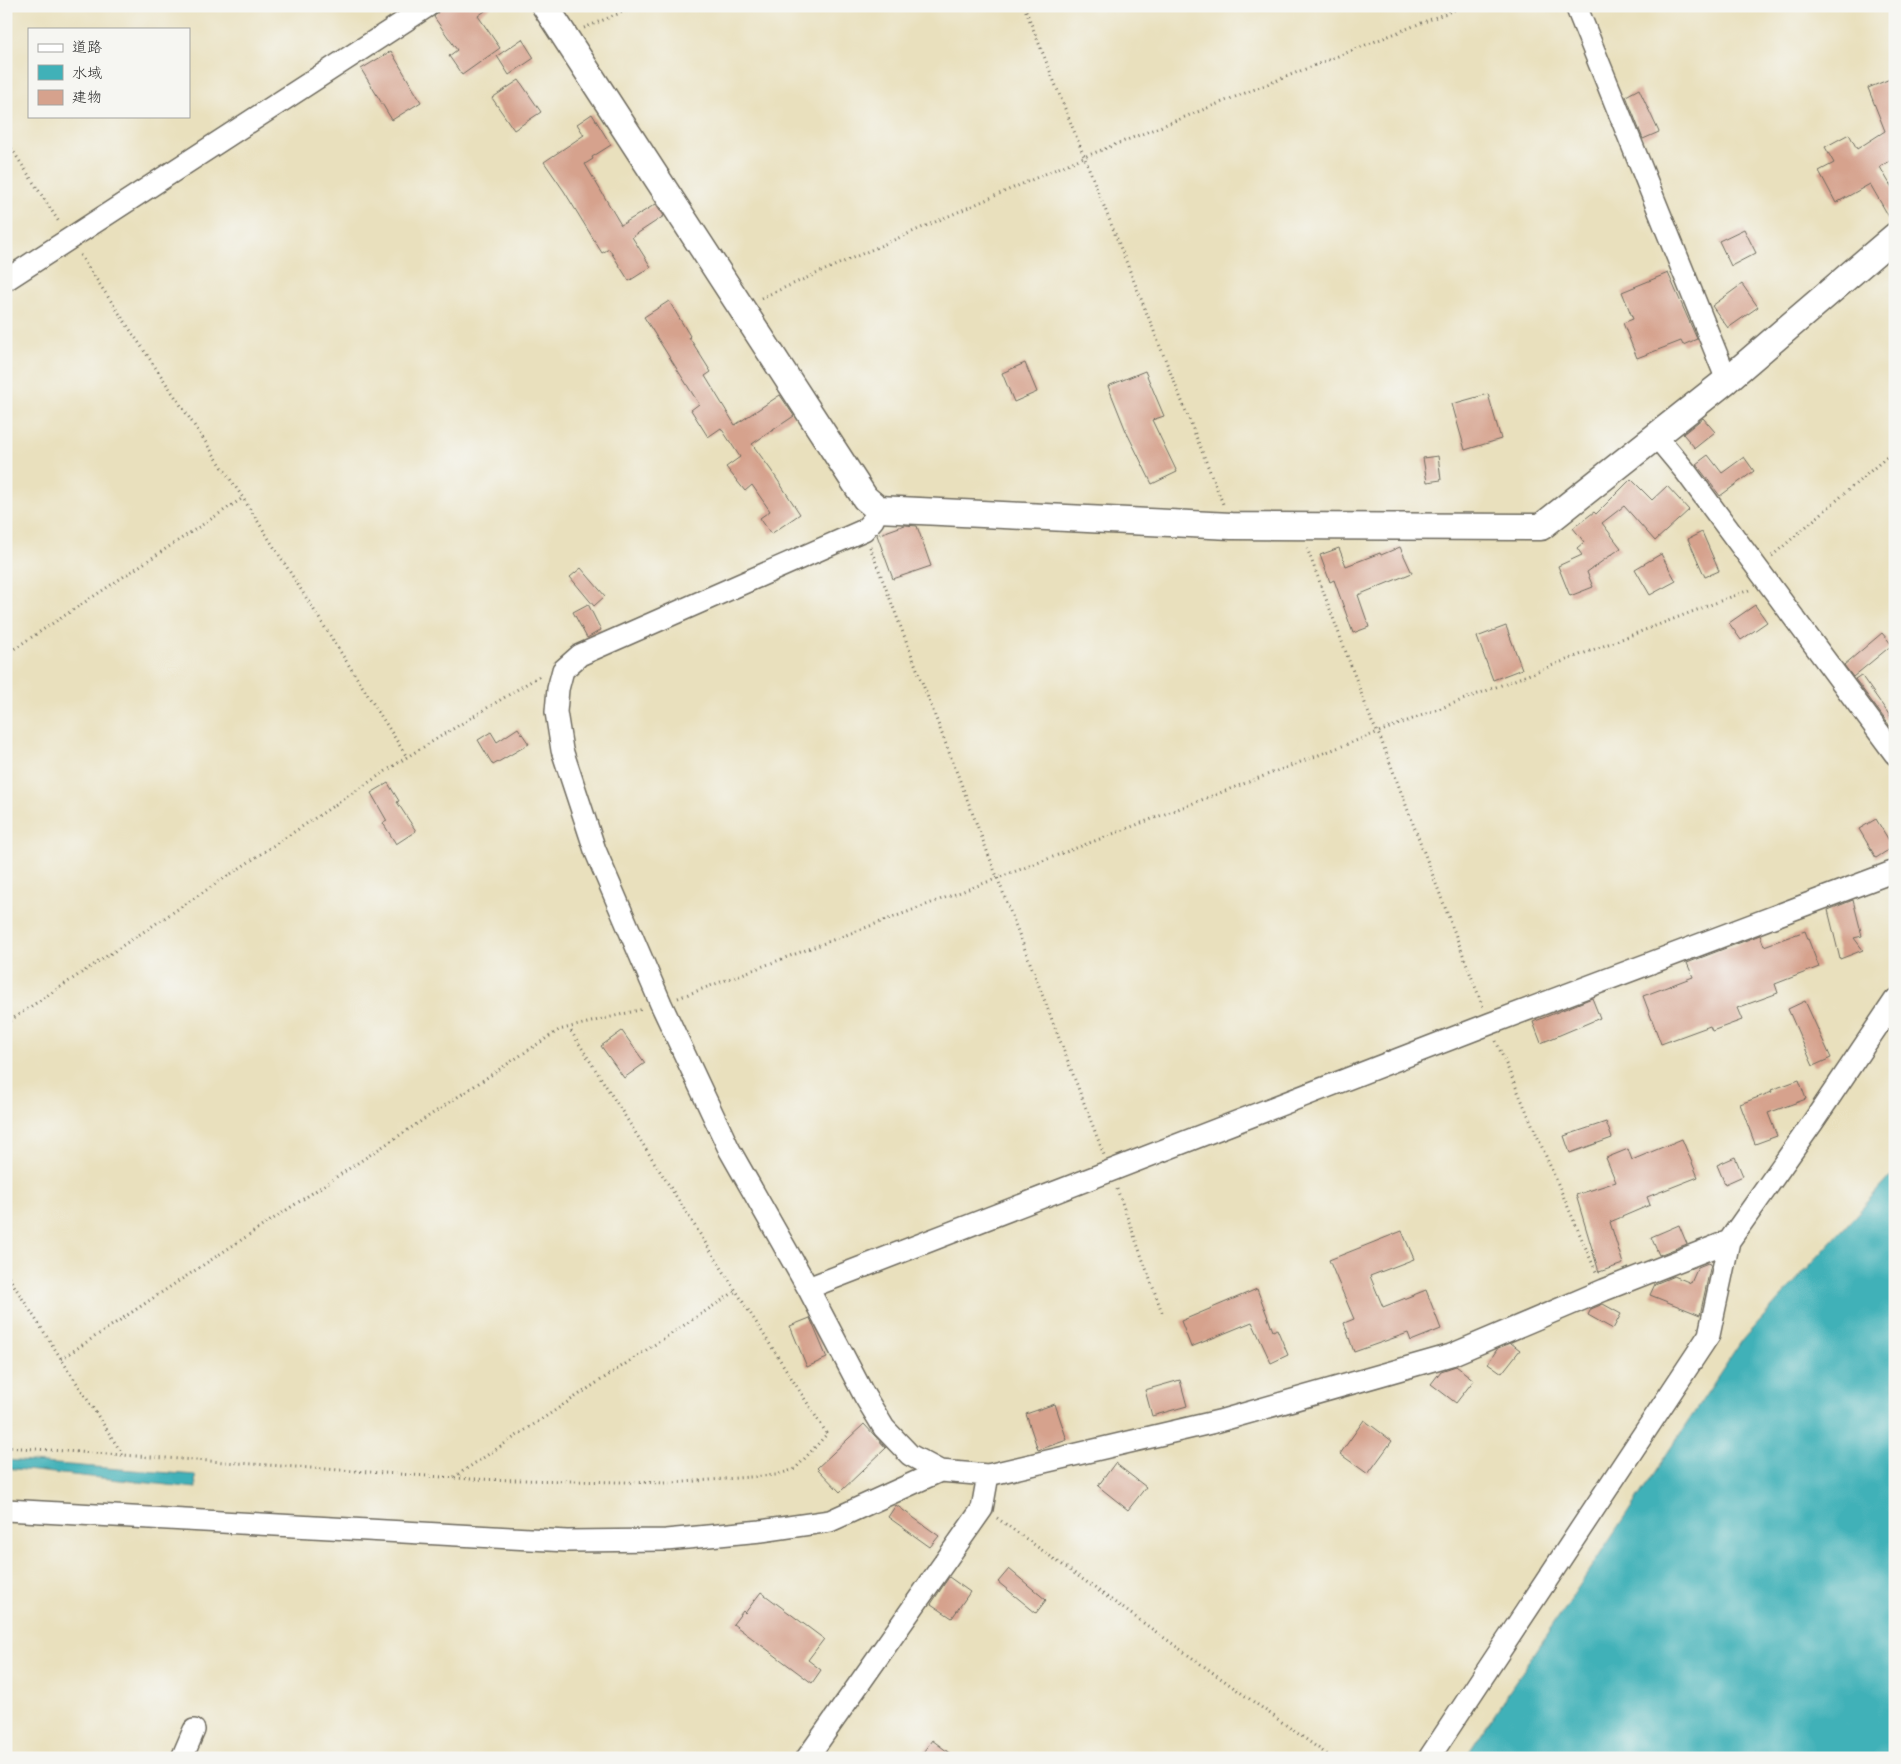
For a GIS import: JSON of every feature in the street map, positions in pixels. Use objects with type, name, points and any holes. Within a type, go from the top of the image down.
[{"type":"street","points":[[6,280],[428,6]]},
{"type":"street","points":[[545,6],[865,498],[871,519]]},
{"type":"street","points":[[1576,6],[1727,380]]},
{"type":"street","points":[[1729,1241],[1604,1290],[1451,1355],[1219,1421],[988,1475],[940,1471],[910,1455],[884,1428],[864,1395],[808,1288],[729,1149],[661,1004],[595,850],[562,750],[556,712],[558,689],[563,670],[580,655],[871,519],[1231,526],[1541,528],[1727,380],[1895,236]]},
{"type":"street","points":[[1656,436],[1686,472],[1895,754]]},
{"type":"street","points":[[808,1288],[1489,1024],[1895,871]]},
{"type":"street","points":[[1429,1758],[1709,1335],[1729,1241],[1813,1122],[1895,1000]]},
{"type":"street","points":[[6,1510],[568,1540],[666,1540],[760,1531],[830,1521],[940,1471]]},
{"type":"street","points":[[807,1758],[982,1509],[988,1475]]},
{"type":"street","points":[[182,1758],[194,1730]]},
{"type":"path","points":[[564,36],[637,6]]},
{"type":"path","points":[[1024,6],[1231,526]]},
{"type":"path","points":[[740,307],[1084,157],[1464,6]]},
{"type":"path","points":[[6,140],[242,498],[407,757]]},
{"type":"path","points":[[61,1359],[559,1030],[661,1004],[998,878],[1758,587],[1762,575],[1895,450]]},
{"type":"path","points":[[6,654],[242,498]]},
{"type":"path","points":[[871,519],[998,878],[1110,1170],[1163,1315]]},
{"type":"path","points":[[1305,525],[1303,534],[1306,544],[1372,722],[1489,1024],[1604,1290]]},
{"type":"path","points":[[6,1023],[407,757],[543,674],[556,669],[563,670]]},
{"type":"path","points":[[6,1447],[454,1478],[671,1483],[776,1475],[795,1468],[827,1434],[569,1028]]},
{"type":"path","points":[[6,1274],[123,1455]]},
{"type":"path","points":[[454,1478],[736,1291]]},
{"type":"path","points":[[982,1509],[1012,1528],[1332,1758]]},
{"type":"water","points":[[1895,1172],[1895,1758],[1465,1758],[1743,1339]]},
{"type":"water","points":[[6,1460],[195,1475],[196,1488],[6,1468]]},
{"type":"building","points":[[442,6],[492,6],[478,16],[500,48],[462,75],[449,56],[457,50],[434,17]]},
{"type":"building","points":[[522,39],[534,58],[509,75],[497,56]]},
{"type":"building","points":[[391,51],[421,102],[392,120],[361,69]]},
{"type":"building","points":[[1895,77],[1895,158],[1880,167],[1895,193],[1895,221],[1892,222],[1870,184],[1836,203],[1819,171],[1834,163],[1825,147],[1849,134],[1857,149],[1885,131],[1868,88]]},
{"type":"building","points":[[519,80],[541,112],[514,130],[492,98]]},
{"type":"building","points":[[1639,89],[1659,132],[1643,139],[1626,96]]},
{"type":"building","points":[[592,114],[611,145],[592,157],[593,159],[585,164],[621,225],[656,204],[664,216],[632,237],[651,267],[629,281],[609,249],[602,253],[544,162],[584,135],[577,124]]},
{"type":"building","points":[[1744,229],[1756,253],[1731,266],[1719,241]]},
{"type":"building","points":[[1668,273],[1697,339],[1683,345],[1681,341],[1637,358],[1623,323],[1633,319],[1622,292]]},
{"type":"building","points":[[1742,284],[1758,307],[1728,328],[1712,306]]},
{"type":"building","points":[[669,301],[711,372],[705,376],[735,425],[780,395],[794,416],[752,444],[800,514],[771,534],[760,518],[770,511],[752,485],[745,491],[726,467],[740,457],[721,428],[708,437],[691,410],[699,404],[644,317]]},
{"type":"building","points":[[1025,363],[1037,392],[1014,402],[1002,373]]},
{"type":"building","points":[[1145,371],[1164,416],[1152,420],[1177,472],[1152,484],[1126,431],[1108,386]]},
{"type":"building","points":[[1488,394],[1501,439],[1465,450],[1452,404]]},
{"type":"building","points":[[1703,418],[1715,432],[1695,448],[1683,434]]},
{"type":"building","points":[[1708,455],[1722,473],[1744,457],[1754,471],[1720,496],[1696,464]]},
{"type":"building","points":[[1438,456],[1441,480],[1427,482],[1423,458]]},
{"type":"building","points":[[1631,479],[1652,500],[1667,486],[1689,510],[1655,541],[1624,506],[1602,523],[1621,548],[1587,572],[1593,587],[1570,596],[1558,566],[1582,555],[1577,548],[1584,542],[1573,528],[1594,512],[1596,514]]},
{"type":"building","points":[[905,525],[917,526],[931,566],[893,579],[877,535]]},
{"type":"building","points":[[1702,532],[1719,571],[1705,577],[1688,539]]},
{"type":"building","points":[[1400,547],[1412,573],[1358,595],[1369,627],[1353,633],[1334,580],[1330,582],[1320,555],[1339,548],[1346,566]]},
{"type":"building","points":[[1661,554],[1676,581],[1650,595],[1635,569]]},
{"type":"building","points":[[581,568],[605,596],[594,606],[570,577]]},
{"type":"building","points":[[588,604],[601,630],[587,638],[573,612]]},
{"type":"building","points":[[1755,605],[1767,622],[1741,640],[1729,623]]},
{"type":"building","points":[[1506,626],[1522,669],[1493,680],[1477,637]]},
{"type":"building","points":[[1882,633],[1892,645],[1853,677],[1844,665]]},
{"type":"building","points":[[1861,675],[1895,723],[1895,733],[1855,679]]},
{"type":"building","points":[[518,728],[529,744],[493,765],[478,740],[491,732],[497,742]]},
{"type":"building","points":[[388,783],[399,801],[397,802],[416,831],[396,844],[383,823],[387,821],[371,793]]},
{"type":"building","points":[[1876,819],[1893,847],[1876,858],[1859,829]]},
{"type":"building","points":[[1853,900],[1862,936],[1854,938],[1863,950],[1840,959],[1828,910]]},
{"type":"building","points":[[1805,931],[1819,967],[1775,984],[1778,993],[1737,1008],[1742,1020],[1712,1031],[1710,1026],[1661,1044],[1643,996],[1693,977],[1687,963],[1760,935],[1764,946]]},
{"type":"building","points":[[1592,998],[1600,1018],[1541,1043],[1533,1022]]},
{"type":"building","points":[[1805,1001],[1831,1058],[1813,1066],[1788,1009]]},
{"type":"building","points":[[622,1031],[645,1063],[624,1078],[601,1046]]},
{"type":"building","points":[[1799,1080],[1806,1099],[1768,1113],[1777,1136],[1755,1144],[1740,1104]]},
{"type":"building","points":[[1606,1122],[1612,1138],[1570,1153],[1564,1136]]},
{"type":"building","points":[[1682,1139],[1698,1177],[1647,1197],[1650,1205],[1610,1222],[1623,1264],[1599,1272],[1576,1195],[1616,1182],[1606,1158],[1628,1149],[1632,1160]]},
{"type":"building","points":[[1735,1157],[1743,1176],[1725,1184],[1717,1165]]},
{"type":"building","points":[[1679,1225],[1687,1244],[1659,1255],[1651,1237]]},
{"type":"building","points":[[1402,1231],[1414,1259],[1370,1276],[1383,1307],[1426,1290],[1441,1329],[1411,1341],[1408,1333],[1354,1352],[1344,1323],[1354,1319],[1329,1260]]},
{"type":"building","points":[[1708,1263],[1711,1264],[1700,1315],[1650,1295],[1655,1284],[1674,1276],[1691,1283],[1698,1267]]},
{"type":"building","points":[[1257,1289],[1273,1331],[1277,1329],[1288,1355],[1271,1363],[1252,1322],[1191,1347],[1181,1321]]},
{"type":"building","points":[[1603,1304],[1621,1314],[1613,1329],[1588,1315],[1591,1309]]},
{"type":"building","points":[[810,1318],[827,1358],[807,1367],[790,1326]]},
{"type":"building","points":[[1511,1343],[1520,1350],[1502,1373],[1488,1363],[1498,1348]]},
{"type":"building","points":[[1456,1366],[1474,1380],[1456,1403],[1431,1384],[1441,1371]]},
{"type":"building","points":[[1180,1380],[1187,1406],[1152,1416],[1145,1390]]},
{"type":"building","points":[[1055,1404],[1067,1440],[1038,1450],[1026,1414]]},
{"type":"building","points":[[1364,1420],[1392,1441],[1368,1474],[1340,1454]]},
{"type":"building","points":[[864,1424],[886,1448],[840,1492],[817,1468]]},
{"type":"building","points":[[1115,1463],[1146,1487],[1128,1510],[1098,1486]]},
{"type":"building","points":[[896,1505],[939,1536],[930,1547],[888,1517]]},
{"type":"building","points":[[1009,1569],[1046,1600],[1036,1613],[998,1582]]},
{"type":"building","points":[[949,1577],[970,1592],[952,1618],[931,1604]]},
{"type":"building","points":[[761,1592],[824,1639],[808,1660],[821,1670],[812,1683],[733,1624],[743,1611],[745,1613]]},
{"type":"building","points":[[932,1740],[956,1758],[919,1758]]}]
